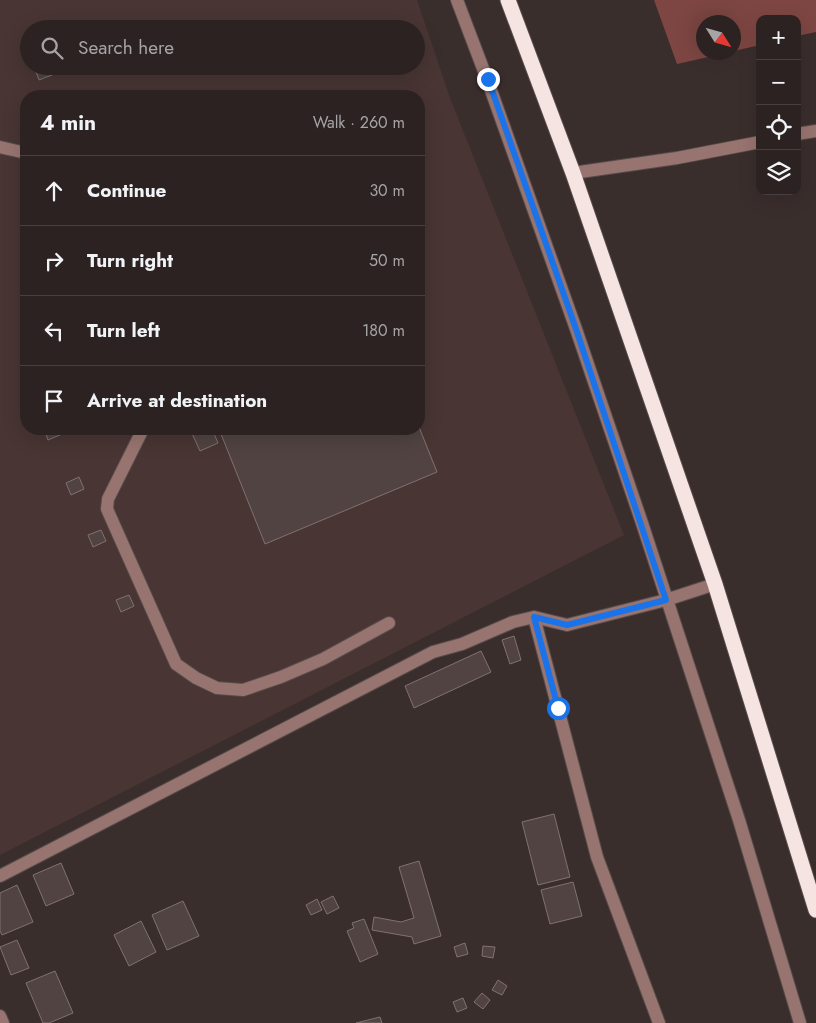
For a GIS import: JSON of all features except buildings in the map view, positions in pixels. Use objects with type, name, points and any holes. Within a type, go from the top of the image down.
[{"type":"highway","points":[[508,0],[573,173],[715,584],[816,910]]},
{"type":"street","points":[[457,0],[488,79],[576,329],[739,820],[800,1023]]},
{"type":"street","points":[[801,133],[816,131]]},
{"type":"street","points":[[573,173],[677,158],[756,143]]},
{"type":"street","points":[[0,147],[20,152]]},
{"type":"street","points":[[140,435],[108,498],[107,509],[176,664],[196,678],[217,688],[243,690],[281,677],[322,659],[389,623]]},
{"type":"street","points":[[0,876],[433,652],[462,644],[513,622],[534,617],[567,625],[666,600],[715,584]]},
{"type":"street","points":[[534,617],[597,856],[659,1023]]},
{"type":"street","points":[[0,1016],[3,1023]]},
{"type":"shaded area","points":[[0,0],[417,0],[424,20],[20,20],[20,75],[425,75],[425,24],[450,98],[624,535],[0,855]]},
{"type":"shaded area","points":[[654,0],[816,0],[816,32],[801,35],[801,15],[756,15],[756,46],[741,49],[741,15],[696,15],[696,60],[677,64]]},
{"type":"route","points":[[488,79],[576,329],[666,600],[567,625],[534,617],[558,708]]}]
